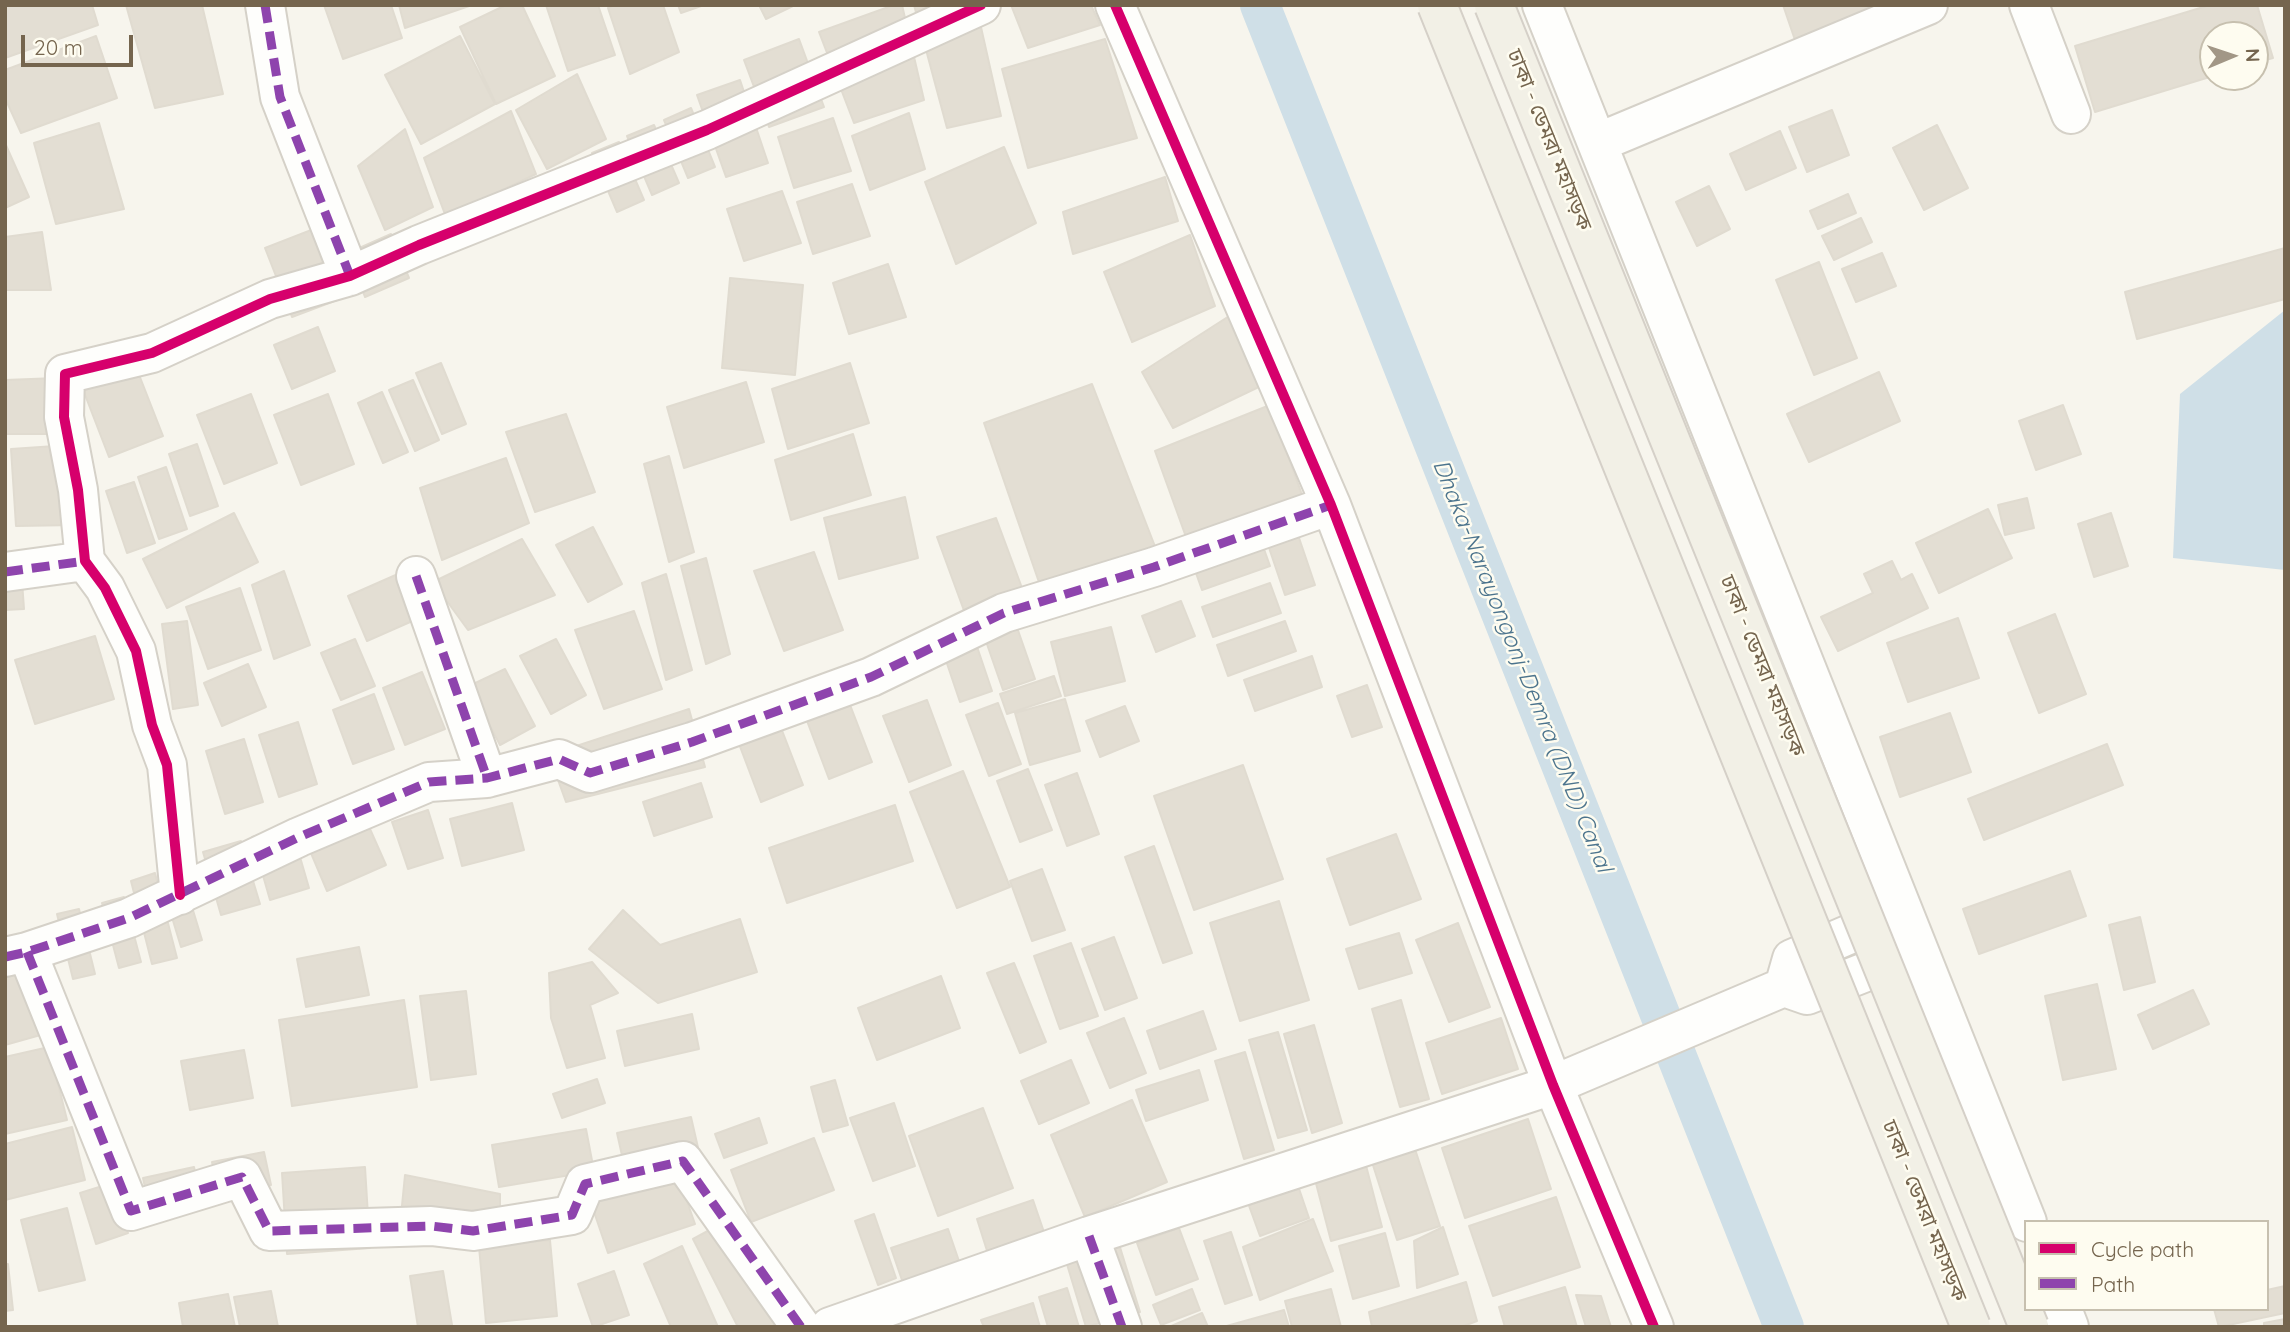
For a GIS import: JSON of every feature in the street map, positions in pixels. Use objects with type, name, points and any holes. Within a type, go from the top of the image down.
[{"type":"main road","name":"ঢাকা - ডেমরা মহাসড়ক","points":[[1437,5],[1971,1327]]},
{"type":"main road","name":"ঢাকা - ডেমরা মহাসড়ক","points":[[1494,5],[2029,1327]]},
{"type":"street","points":[[265,5],[280,97],[350,276]]},
{"type":"street","points":[[180,895],[167,765],[152,725],[136,652],[105,587],[85,561],[78,490],[64,417],[65,374],[152,353],[270,299],[350,276],[419,245],[706,130],[981,5]]},
{"type":"street","points":[[1115,5],[1331,505],[1553,1085],[1654,1327]]},
{"type":"street","points":[[1542,5],[2026,1220]]},
{"type":"street","points":[[1597,143],[1928,5]]},
{"type":"street","points":[[2029,5],[2071,114]]},
{"type":"street","points":[[801,1327],[683,1161],[585,1184],[572,1215],[473,1231],[431,1226],[269,1231],[242,1177],[131,1211],[16,954],[129,918],[310,832],[429,782],[487,778],[559,759],[590,773],[692,742],[871,677],[1004,612],[1154,567],[1331,505]]},
{"type":"street","points":[[5,572],[85,561]]},
{"type":"street","points":[[416,576],[487,778]]},
{"type":"street","points":[[1770,992],[1792,959],[1904,911]]},
{"type":"street","points":[[830,1327],[1089,1236],[1553,1085],[1770,992],[1807,995],[1919,951]]},
{"type":"street","points":[[1089,1236],[1122,1327]]},
{"type":"shaded area","points":[[2285,310],[2285,570],[2173,558],[2180,394]]},
{"type":"building","points":[[5,5],[92,5],[98,25],[5,58]]},
{"type":"building","points":[[126,5],[202,5],[223,94],[155,108]]},
{"type":"building","points":[[324,5],[391,5],[402,38],[343,59]]},
{"type":"building","points":[[399,5],[472,5],[405,28]]},
{"type":"building","points":[[506,5],[522,5],[555,76],[496,104],[460,27]]},
{"type":"building","points":[[546,5],[598,5],[615,55],[568,71]]},
{"type":"building","points":[[614,5],[663,5],[679,52],[630,74],[608,8]]},
{"type":"building","points":[[678,5],[704,5],[681,13]]},
{"type":"building","points":[[759,5],[795,5],[766,19]]},
{"type":"building","points":[[894,5],[902,5],[924,100],[854,123],[819,32]]},
{"type":"building","points":[[914,5],[976,5],[1001,116],[947,128]]},
{"type":"building","points":[[1011,5],[1091,5],[1100,25],[1028,48]]},
{"type":"building","points":[[1783,5],[1875,5],[1877,10],[1795,40]]},
{"type":"building","points":[[2210,5],[2257,5],[2262,21],[2199,21],[2199,80],[2095,112],[2075,46]]},
{"type":"building","points":[[96,36],[117,98],[21,133],[5,98],[5,70]]},
{"type":"building","points":[[460,36],[495,104],[421,144],[385,75]]},
{"type":"building","points":[[799,39],[824,107],[769,127],[744,60]]},
{"type":"building","points":[[1105,39],[1137,138],[1028,168],[1002,69]]},
{"type":"building","points":[[577,74],[606,139],[547,169],[516,110]]},
{"type":"building","points":[[740,80],[768,163],[726,177],[697,95]]},
{"type":"building","points":[[691,108],[715,167],[688,178],[664,120]]},
{"type":"building","points":[[1832,110],[1849,155],[1807,172],[1789,127]]},
{"type":"building","points":[[511,111],[536,174],[446,217],[424,158]]},
{"type":"building","points":[[909,113],[925,169],[870,190],[852,136]]},
{"type":"building","points":[[833,118],[851,171],[794,188],[778,137]]},
{"type":"building","points":[[99,123],[124,209],[56,224],[34,143]]},
{"type":"building","points":[[654,125],[679,183],[652,195],[627,136]]},
{"type":"building","points":[[1937,125],[1968,188],[1924,210],[1893,148]]},
{"type":"building","points":[[405,129],[433,207],[385,230],[358,166]]},
{"type":"building","points":[[1780,131],[1796,168],[1746,190],[1730,154]]},
{"type":"building","points":[[619,142],[644,200],[617,212],[592,153]]},
{"type":"building","points":[[5,143],[29,197],[5,208]]},
{"type":"building","points":[[1004,147],[1036,223],[956,264],[925,182]]},
{"type":"building","points":[[1165,177],[1178,221],[1073,254],[1063,212]]},
{"type":"building","points":[[852,184],[870,236],[813,254],[797,202]]},
{"type":"building","points":[[1709,186],[1730,229],[1697,246],[1676,202]]},
{"type":"building","points":[[782,191],[801,243],[744,261],[727,209]]},
{"type":"building","points":[[1848,194],[1856,213],[1818,229],[1810,211]]},
{"type":"building","points":[[1861,218],[1872,242],[1834,260],[1822,236]]},
{"type":"building","points":[[319,227],[345,297],[292,317],[265,248]]},
{"type":"building","points":[[42,232],[51,290],[5,290],[5,237]]},
{"type":"building","points":[[391,234],[409,278],[365,297],[348,253]]},
{"type":"building","points":[[1190,235],[1215,306],[1132,342],[1104,272]]},
{"type":"building","points":[[2285,248],[2285,299],[2137,339],[2125,292]]},
{"type":"building","points":[[1882,253],[1896,286],[1856,302],[1842,269]]},
{"type":"building","points":[[1819,262],[1857,358],[1814,375],[1776,280]]},
{"type":"building","points":[[888,264],[906,317],[849,334],[833,283]]},
{"type":"building","points":[[730,278],[803,285],[795,375],[722,368]]},
{"type":"building","points":[[1237,311],[1265,384],[1173,428],[1142,372]]},
{"type":"building","points":[[318,327],[335,371],[292,389],[274,345]]},
{"type":"building","points":[[441,363],[466,424],[442,434],[416,373]]},
{"type":"building","points":[[850,363],[869,423],[788,449],[772,389]]},
{"type":"building","points":[[136,367],[163,436],[109,457],[82,387]]},
{"type":"building","points":[[1879,372],[1900,421],[1809,462],[1787,414]]},
{"type":"building","points":[[57,378],[58,434],[5,434],[5,380]]},
{"type":"building","points":[[413,380],[439,440],[415,451],[389,390]]},
{"type":"building","points":[[746,382],[764,442],[684,468],[667,407]]},
{"type":"building","points":[[1092,384],[1156,549],[1041,588],[984,423]]},
{"type":"building","points":[[382,392],[408,452],[383,463],[358,403]]},
{"type":"building","points":[[251,394],[277,463],[224,484],[197,415]]},
{"type":"building","points":[[328,394],[354,464],[301,485],[274,415]]},
{"type":"building","points":[[1270,405],[1306,506],[1190,548],[1155,451]]},
{"type":"building","points":[[2063,405],[2081,454],[2036,470],[2019,421]]},
{"type":"building","points":[[566,414],[595,492],[535,512],[506,432]]},
{"type":"building","points":[[853,434],[871,495],[791,520],[775,460]]},
{"type":"building","points":[[197,444],[218,506],[190,516],[169,454]]},
{"type":"building","points":[[70,445],[76,525],[16,526],[11,449]]},
{"type":"building","points":[[669,456],[694,552],[669,562],[644,464]]},
{"type":"building","points":[[506,458],[529,523],[442,560],[420,488]]},
{"type":"building","points":[[166,467],[187,529],[159,539],[138,477]]},
{"type":"building","points":[[134,482],[155,543],[127,553],[106,491]]},
{"type":"building","points":[[905,497],[918,558],[839,579],[824,518]]},
{"type":"building","points":[[2027,498],[2034,528],[2005,535],[1998,505]]},
{"type":"building","points":[[1988,509],[2012,558],[1939,593],[1916,543]]},
{"type":"building","points":[[234,513],[258,562],[167,608],[143,559]]},
{"type":"building","points":[[2111,513],[2128,566],[2094,577],[2078,524]]},
{"type":"building","points":[[996,518],[1025,596],[966,616],[937,537]]},
{"type":"building","points":[[1295,526],[1315,585],[1285,595],[1265,536]]},
{"type":"building","points":[[593,527],[622,584],[588,602],[556,545]]},
{"type":"building","points":[[1259,535],[1270,566],[1202,590],[1191,559]]},
{"type":"building","points":[[522,539],[555,595],[468,630],[433,582]]},
{"type":"building","points":[[814,552],[843,630],[784,651],[754,571]]},
{"type":"building","points":[[20,553],[24,609],[5,610],[5,555]]},
{"type":"building","points":[[706,558],[730,654],[706,664],[681,566]]},
{"type":"building","points":[[1892,561],[1901,580],[1912,574],[1928,608],[1838,651],[1821,617],[1873,593],[1864,574]]},
{"type":"building","points":[[407,570],[426,615],[367,641],[348,596]]},
{"type":"building","points":[[284,571],[310,645],[274,659],[252,585]]},
{"type":"building","points":[[666,574],[692,670],[666,680],[642,583]]},
{"type":"building","points":[[1270,583],[1281,613],[1213,637],[1202,607]]},
{"type":"building","points":[[240,588],[261,650],[208,669],[186,607]]},
{"type":"building","points":[[1181,601],[1195,636],[1156,652],[1142,616]]},
{"type":"building","points":[[634,611],[662,689],[604,709],[575,630]]},
{"type":"building","points":[[2055,614],[2086,694],[2039,713],[2008,633]]},
{"type":"building","points":[[1013,616],[1035,679],[1003,690],[981,627]]},
{"type":"building","points":[[1958,618],[1979,678],[1908,702],[1887,643]]},
{"type":"building","points":[[187,621],[198,705],[173,709],[162,624]]},
{"type":"building","points":[[1285,621],[1296,651],[1228,676],[1217,645]]},
{"type":"building","points":[[969,623],[992,691],[960,702],[937,634]]},
{"type":"building","points":[[1111,627],[1125,681],[1065,696],[1051,642]]},
{"type":"building","points":[[95,636],[114,699],[35,724],[15,660]]},
{"type":"building","points":[[355,639],[375,686],[341,700],[321,653]]},
{"type":"building","points":[[556,639],[586,695],[551,714],[520,656]]},
{"type":"building","points":[[1312,656],[1322,687],[1255,711],[1244,680]]},
{"type":"building","points":[[248,664],[266,707],[222,726],[204,683]]},
{"type":"building","points":[[505,669],[535,726],[500,745],[469,686]]},
{"type":"building","points":[[422,672],[445,729],[405,745],[383,688]]},
{"type":"building","points":[[1054,676],[1061,696],[1007,714],[1000,694]]},
{"type":"building","points":[[1367,685],[1382,727],[1352,737],[1337,696]]},
{"type":"building","points":[[374,694],[394,749],[353,764],[333,710]]},
{"type":"building","points":[[847,697],[872,762],[829,779],[804,713]]},
{"type":"building","points":[[1065,699],[1080,751],[1030,765],[1015,713]]},
{"type":"building","points":[[927,700],[951,765],[909,782],[883,716]]},
{"type":"building","points":[[998,703],[1021,764],[989,776],[966,715]]},
{"type":"building","points":[[1125,706],[1139,741],[1100,757],[1086,721]]},
{"type":"building","points":[[689,709],[705,767],[566,802],[549,755]]},
{"type":"building","points":[[1950,713],[1971,772],[1900,797],[1880,737]]},
{"type":"building","points":[[778,720],[803,785],[761,802],[736,736]]},
{"type":"building","points":[[298,722],[317,784],[279,797],[259,735]]},
{"type":"building","points":[[244,739],[263,802],[225,814],[206,751]]},
{"type":"building","points":[[2107,744],[2123,785],[1984,840],[1968,799]]},
{"type":"building","points":[[1243,765],[1283,879],[1194,910],[1154,796]]},
{"type":"building","points":[[1028,769],[1052,830],[1020,842],[997,781]]},
{"type":"building","points":[[963,771],[1010,887],[957,908],[910,792]]},
{"type":"building","points":[[1077,773],[1099,834],[1067,846],[1045,785]]},
{"type":"building","points":[[701,783],[712,817],[654,836],[643,802]]},
{"type":"building","points":[[512,803],[524,850],[462,866],[450,819]]},
{"type":"building","points":[[895,805],[913,861],[787,903],[769,848]]},
{"type":"building","points":[[428,810],[443,858],[408,869],[392,822]]},
{"type":"building","points":[[366,820],[386,865],[327,891],[308,846]]},
{"type":"building","points":[[291,826],[309,888],[270,900],[252,837]]},
{"type":"building","points":[[1396,834],[1421,899],[1350,925],[1327,859]]},
{"type":"building","points":[[241,841],[260,904],[221,915],[203,852]]},
{"type":"building","points":[[1154,846],[1192,953],[1163,963],[1125,857]]},
{"type":"building","points":[[1042,869],[1065,930],[1032,941],[1010,881]]},
{"type":"building","points":[[2070,871],[2086,916],[1979,954],[1963,909]]},
{"type":"building","points":[[155,873],[177,958],[152,964],[131,881]]},
{"type":"building","points":[[124,897],[141,962],[119,968],[102,903]]},
{"type":"building","points":[[1279,901],[1309,1000],[1240,1021],[1210,923]]},
{"type":"building","points":[[192,907],[202,940],[181,947],[171,914]]},
{"type":"building","points":[[79,909],[95,974],[73,979],[57,914]]},
{"type":"building","points":[[623,910],[660,945],[740,919],[757,972],[658,1003],[589,949]]},
{"type":"building","points":[[2140,917],[2155,982],[2124,990],[2109,925]]},
{"type":"building","points":[[1458,923],[1490,1007],[1449,1022],[1416,940]]},
{"type":"building","points":[[1399,933],[1412,973],[1359,989],[1346,949]]},
{"type":"building","points":[[1114,937],[1137,998],[1105,1010],[1082,949]]},
{"type":"building","points":[[1071,943],[1098,1016],[1060,1029],[1034,956]]},
{"type":"building","points":[[359,947],[369,995],[306,1007],[297,959]]},
{"type":"building","points":[[24,962],[44,1034],[5,1045],[5,968]]},
{"type":"building","points":[[592,962],[618,993],[590,1005],[605,1058],[567,1068],[551,1018],[549,973]]},
{"type":"building","points":[[1014,963],[1046,1042],[1020,1053],[987,973]]},
{"type":"building","points":[[941,976],[960,1028],[877,1060],[858,1008]]},
{"type":"building","points":[[2097,984],[2116,1069],[2063,1080],[2045,996]]},
{"type":"building","points":[[2193,990],[2209,1024],[2153,1049],[2138,1015]]},
{"type":"building","points":[[466,991],[476,1074],[431,1080],[420,996]]},
{"type":"building","points":[[404,1000],[417,1087],[292,1106],[279,1020]]},
{"type":"building","points":[[1401,1000],[1429,1099],[1400,1107],[1372,1009]]},
{"type":"building","points":[[1203,1011],[1216,1049],[1160,1069],[1147,1031]]},
{"type":"building","points":[[692,1014],[699,1049],[625,1066],[617,1031]]},
{"type":"building","points":[[1124,1018],[1146,1073],[1110,1088],[1087,1033]]},
{"type":"building","points":[[1501,1018],[1518,1069],[1442,1094],[1426,1043]]},
{"type":"building","points":[[1314,1025],[1342,1123],[1312,1133],[1284,1034]]},
{"type":"building","points":[[1278,1032],[1307,1130],[1278,1138],[1249,1040]]},
{"type":"building","points":[[49,1047],[67,1120],[5,1134],[5,1057]]},
{"type":"building","points":[[244,1050],[253,1098],[190,1110],[181,1061]]},
{"type":"building","points":[[1245,1052],[1274,1150],[1244,1159],[1215,1061]]},
{"type":"building","points":[[1071,1060],[1089,1103],[1039,1124],[1021,1081]]},
{"type":"building","points":[[1199,1070],[1208,1100],[1146,1121],[1136,1090]]},
{"type":"building","points":[[597,1079],[605,1103],[562,1118],[553,1094]]},
{"type":"building","points":[[835,1080],[848,1125],[823,1132],[811,1087]]},
{"type":"building","points":[[1132,1100],[1167,1182],[1085,1217],[1051,1135]]},
{"type":"building","points":[[894,1103],[915,1166],[873,1181],[850,1118]]},
{"type":"building","points":[[983,1108],[1013,1188],[938,1216],[909,1136]]},
{"type":"building","points":[[691,1117],[699,1152],[625,1169],[617,1133]]},
{"type":"building","points":[[759,1118],[767,1143],[724,1158],[715,1134]]},
{"type":"building","points":[[1528,1119],[1551,1189],[1465,1218],[1442,1148]]},
{"type":"building","points":[[72,1127],[85,1180],[5,1200],[5,1144]]},
{"type":"building","points":[[586,1129],[594,1171],[499,1187],[492,1145]]},
{"type":"building","points":[[814,1138],[834,1190],[751,1222],[731,1170]]},
{"type":"building","points":[[1414,1146],[1440,1226],[1397,1240],[1371,1159]]},
{"type":"building","points":[[264,1152],[271,1185],[219,1196],[212,1162]]},
{"type":"building","points":[[1363,1154],[1382,1227],[1331,1241],[1312,1168]]},
{"type":"building","points":[[194,1167],[201,1201],[150,1211],[143,1178]]},
{"type":"building","points":[[365,1167],[370,1248],[287,1254],[282,1173]]},
{"type":"building","points":[[677,1173],[695,1224],[608,1253],[591,1203]]},
{"type":"building","points":[[1294,1174],[1309,1218],[1260,1236],[1244,1192]]},
{"type":"building","points":[[405,1175],[500,1194],[500,1239],[398,1246]]},
{"type":"building","points":[[112,1183],[128,1233],[96,1244],[80,1193]]},
{"type":"building","points":[[1556,1197],[1580,1267],[1493,1296],[1469,1226]]},
{"type":"building","points":[[1033,1200],[1046,1238],[989,1257],[977,1219]]},
{"type":"building","points":[[67,1208],[85,1280],[39,1291],[21,1220]]},
{"type":"building","points":[[739,1214],[792,1318],[775,1327],[738,1327],[693,1239]]},
{"type":"building","points":[[874,1214],[896,1278],[878,1285],[855,1221]]},
{"type":"building","points":[[1313,1219],[1333,1271],[1260,1300],[1243,1247]]},
{"type":"building","points":[[1443,1227],[1458,1274],[1417,1288],[1414,1241]]},
{"type":"building","points":[[1179,1228],[1198,1279],[1156,1295],[1137,1243]]},
{"type":"building","points":[[948,1229],[961,1267],[904,1286],[891,1248]]},
{"type":"building","points":[[1231,1232],[1252,1295],[1225,1304],[1204,1241]]},
{"type":"building","points":[[1385,1233],[1399,1286],[1353,1299],[1339,1246]]},
{"type":"building","points":[[550,1240],[557,1316],[486,1323],[479,1247]]},
{"type":"building","points":[[1119,1244],[1140,1312],[1086,1327],[1066,1261]]},
{"type":"building","points":[[682,1246],[718,1327],[671,1327],[644,1264]]},
{"type":"building","points":[[5,1264],[8,1264],[13,1310],[5,1311]]},
{"type":"building","points":[[443,1271],[452,1325],[418,1327],[410,1276]]},
{"type":"building","points":[[614,1271],[629,1315],[593,1327],[578,1284]]},
{"type":"building","points":[[1466,1282],[1477,1321],[1461,1327],[1372,1327],[1369,1312]]},
{"type":"building","points":[[2285,1286],[2285,1313],[2219,1327],[2215,1311],[2269,1311],[2269,1290]]},
{"type":"building","points":[[1565,1287],[1577,1327],[1505,1327],[1499,1307]]},
{"type":"building","points":[[1067,1288],[1079,1327],[1048,1327],[1039,1297]]},
{"type":"building","points":[[1192,1289],[1200,1310],[1161,1325],[1153,1305]]},
{"type":"building","points":[[1331,1289],[1341,1327],[1292,1327],[1285,1301]]},
{"type":"building","points":[[271,1291],[278,1327],[240,1327],[234,1297]]},
{"type":"building","points":[[228,1294],[235,1327],[183,1327],[179,1303]]},
{"type":"building","points":[[1576,1295],[1601,1296],[1611,1327],[1586,1327]]},
{"type":"building","points":[[1033,1303],[1040,1327],[984,1327],[981,1320]]},
{"type":"building","points":[[1284,1310],[1289,1327],[1223,1327]]},
{"type":"building","points":[[1202,1313],[1208,1327],[1169,1327]]},
{"type":"building","points":[[2285,1319],[2285,1327],[2264,1327],[2264,1323]]},
{"type":"waterway","name":"Dhaka-Narayongonj-Demra (DND) Canal","points":[[1260,5],[1784,1327]]},
{"type":"marked path","points":[[265,5],[280,97],[350,276]]},
{"type":"marked path","points":[[5,957],[129,918],[299,837],[429,782],[487,778],[559,759],[590,773],[692,742],[871,677],[1004,613],[1154,567],[1331,505]]},
{"type":"marked path","points":[[5,572],[85,561]]},
{"type":"marked path","points":[[416,576],[487,778]]},
{"type":"marked path","points":[[27,952],[131,1211],[242,1177],[269,1231],[431,1226],[473,1231],[572,1215],[585,1184],[683,1161],[801,1327]]},
{"type":"marked path","points":[[1089,1236],[1122,1327]]},
{"type":"cycle path","points":[[180,895],[167,765],[152,725],[136,651],[105,588],[85,561],[78,490],[64,417],[65,374],[152,353],[270,299],[350,276],[419,245],[707,130],[981,5]]},
{"type":"cycle path","points":[[1115,5],[1331,505],[1553,1085],[1654,1327]]}]
